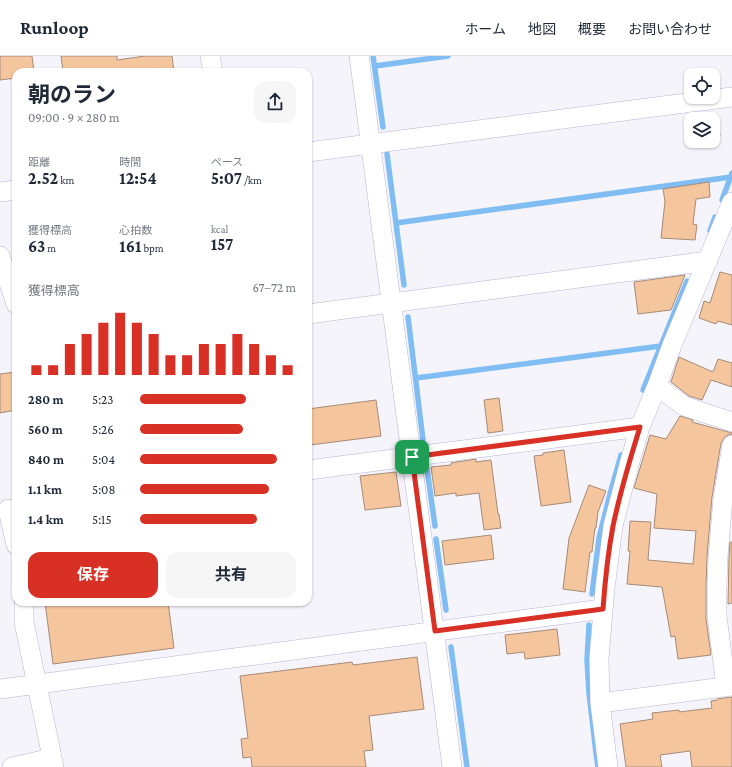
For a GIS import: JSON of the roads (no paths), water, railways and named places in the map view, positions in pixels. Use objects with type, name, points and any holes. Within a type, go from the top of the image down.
[{"type":"street","points":[[210,56],[212,68]]},
{"type":"street","points":[[359,56],[452,767]]},
{"type":"street","points":[[312,151],[732,97]]},
{"type":"street","points":[[0,192],[12,190]]},
{"type":"street","points":[[608,767],[600,703],[599,658],[605,588],[614,526],[640,427],[672,345],[732,202]]},
{"type":"street","points":[[0,256],[12,292]]},
{"type":"street","points":[[312,313],[708,262]]},
{"type":"street","points":[[657,386],[684,406],[732,422]]},
{"type":"street","points":[[312,470],[640,427]]},
{"type":"street","points":[[600,703],[729,686],[725,615],[717,564],[723,498],[732,445]]},
{"type":"street","points":[[8,509],[12,527]]},
{"type":"street","points":[[12,767],[53,763],[24,622],[24,606]]},
{"type":"street","points":[[0,689],[603,609]]},
{"type":"waterway","points":[[373,56],[383,127]]},
{"type":"waterway","points":[[375,66],[448,56]]},
{"type":"waterway","points":[[387,154],[404,285]]},
{"type":"waterway","points":[[722,200],[732,173]]},
{"type":"waterway","points":[[396,223],[731,177]]},
{"type":"waterway","points":[[710,231],[715,217]]},
{"type":"waterway","points":[[643,390],[687,281]]},
{"type":"waterway","points":[[408,317],[423,440]]},
{"type":"waterway","points":[[416,378],[661,346]]},
{"type":"waterway","points":[[592,594],[599,538],[621,455]]},
{"type":"waterway","points":[[427,469],[435,526]]},
{"type":"waterway","points":[[436,539],[446,610]]},
{"type":"waterway","points":[[589,625],[587,660],[589,693],[598,767]]},
{"type":"waterway","points":[[451,647],[467,767]]}]
